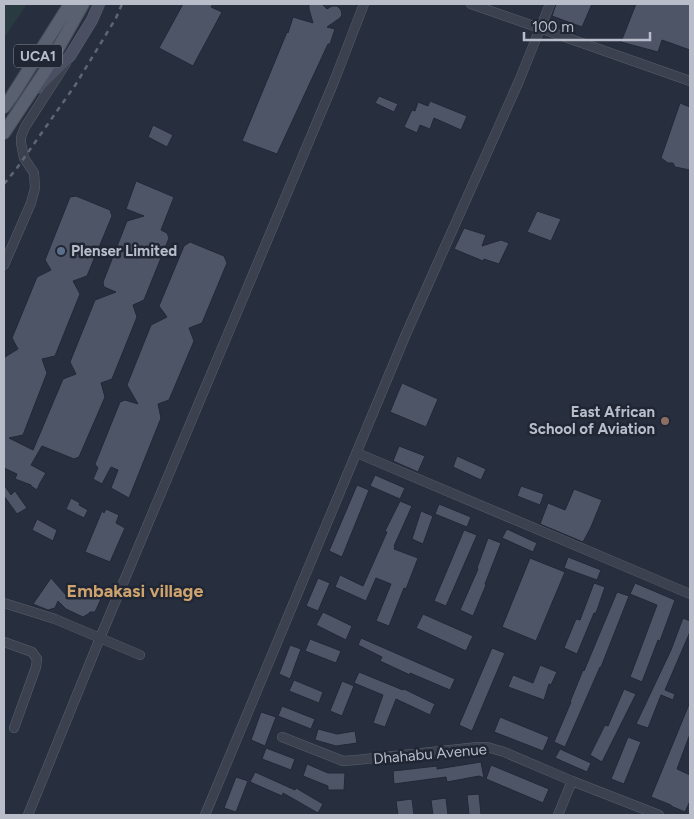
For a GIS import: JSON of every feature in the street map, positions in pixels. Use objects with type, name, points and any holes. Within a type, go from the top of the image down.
[{"type":"main road","name":"UCA1","points":[[4,107],[70,4]]},
{"type":"main road","name":"UCA1","points":[[4,133],[47,68],[83,4]]},
{"type":"main road","name":"UCA1","points":[[29,94],[70,56],[92,20],[99,4]]},
{"type":"street","points":[[28,815],[100,638],[333,84],[364,4]]},
{"type":"street","points":[[471,4],[690,81]]},
{"type":"street","points":[[205,815],[406,334],[519,81],[550,4]]},
{"type":"street","points":[[4,265],[31,203],[35,188],[34,173],[24,158],[21,137],[25,127],[70,56]]},
{"type":"street","points":[[357,452],[690,594]]},
{"type":"street","points":[[4,603],[55,619],[140,655]]},
{"type":"street","points":[[4,642],[32,652],[37,659],[36,667],[14,728]]},
{"type":"street","name":"Dhahabu Avenue","points":[[282,737],[343,760],[487,747],[504,752],[659,815]]},
{"type":"street","points":[[558,815],[572,781]]},
{"type":"shaded area","points":[[4,4],[27,4],[4,38]]},
{"type":"building","points":[[183,4],[213,4],[211,7],[222,12],[193,66],[159,48]]},
{"type":"building","points":[[309,4],[322,4],[327,9],[337,6],[341,10],[342,15],[327,27],[335,29],[330,44],[328,44],[277,154],[242,141],[293,17],[313,23]]},
{"type":"building","points":[[556,4],[592,4],[582,27],[552,16]]},
{"type":"building","points":[[636,4],[690,4],[690,50],[662,40],[658,52],[621,42]]},
{"type":"building","points":[[379,96],[398,104],[394,112],[375,103]]},
{"type":"building","points":[[430,101],[467,116],[461,130],[434,118],[430,129],[420,125],[417,133],[404,127],[412,110],[415,111],[418,102],[428,106]]},
{"type":"building","points":[[680,103],[690,107],[690,170],[675,167],[673,163],[668,163],[661,158]]},
{"type":"building","points":[[153,125],[173,135],[167,147],[148,137]]},
{"type":"building","points":[[136,181],[174,197],[161,230],[167,233],[169,238],[144,300],[133,305],[137,317],[112,379],[101,383],[105,397],[79,457],[74,459],[42,446],[31,465],[46,473],[37,490],[31,485],[15,479],[17,474],[4,468],[4,360],[5,357],[18,349],[12,338],[37,277],[51,270],[45,260],[70,197],[76,196],[110,210],[112,216],[87,276],[73,281],[80,294],[55,356],[42,359],[47,373],[23,435],[9,438],[33,450],[63,379],[76,374],[70,362],[95,300],[116,292],[104,287],[103,282],[127,221],[144,216],[126,209]]},
{"type":"building","points":[[537,211],[561,219],[551,241],[527,232]]},
{"type":"building","points":[[464,228],[486,235],[482,246],[501,240],[509,243],[499,264],[484,259],[483,261],[454,249]]},
{"type":"building","points":[[190,242],[224,256],[227,263],[202,323],[189,328],[194,341],[169,400],[158,404],[161,418],[129,498],[111,488],[118,470],[111,467],[102,484],[93,479],[98,468],[95,464],[120,402],[125,400],[138,404],[127,385],[151,325],[167,317],[159,306],[184,246]]},
{"type":"building","points":[[402,383],[438,399],[426,427],[390,412]]},
{"type":"building","points":[[399,446],[425,456],[418,472],[393,461]]},
{"type":"building","points":[[457,456],[486,469],[481,480],[453,467]]},
{"type":"building","points":[[375,475],[405,488],[400,499],[370,486]]},
{"type":"building","points":[[4,485],[11,495],[15,491],[27,508],[17,514],[4,496]]},
{"type":"building","points":[[357,485],[369,490],[342,557],[329,551]]},
{"type":"building","points":[[521,486],[544,494],[540,505],[517,496]]},
{"type":"building","points":[[574,489],[602,500],[583,542],[540,524],[548,503],[565,510]]},
{"type":"building","points":[[71,498],[88,510],[84,518],[66,509]]},
{"type":"building","points":[[400,501],[412,506],[394,549],[418,558],[389,626],[376,621],[391,584],[376,578],[366,601],[335,587],[340,575],[363,586],[387,532],[385,531]]},
{"type":"building","points":[[439,504],[471,517],[467,527],[435,514]]},
{"type":"building","points":[[106,509],[119,515],[116,523],[125,528],[110,562],[85,552],[102,511],[104,513]]},
{"type":"building","points":[[421,511],[433,516],[423,544],[412,539]]},
{"type":"building","points":[[37,519],[57,530],[53,541],[32,530]]},
{"type":"building","points":[[507,529],[537,543],[533,552],[502,538]]},
{"type":"building","points":[[464,530],[477,535],[446,606],[434,601]]},
{"type":"building","points":[[488,538],[501,543],[473,616],[460,610],[478,569]]},
{"type":"building","points":[[568,557],[601,570],[597,580],[564,568]]},
{"type":"building","points":[[530,558],[565,572],[536,641],[502,627]]},
{"type":"building","points":[[51,578],[66,595],[69,585],[101,599],[95,612],[90,612],[83,617],[66,609],[58,601],[55,608],[48,610],[33,604]]},
{"type":"building","points":[[318,578],[330,583],[318,611],[306,606]]},
{"type":"building","points":[[594,583],[605,587],[596,613],[594,613],[577,654],[564,648],[576,619],[580,620]]},
{"type":"building","points":[[635,583],[675,600],[642,682],[630,677],[657,605],[630,594]]},
{"type":"building","points":[[617,592],[629,596],[601,667],[565,747],[554,742]]},
{"type":"building","points":[[323,612],[352,626],[346,640],[316,625]]},
{"type":"building","points":[[423,614],[473,636],[466,651],[416,628]]},
{"type":"building","points":[[683,618],[690,621],[690,632],[665,690],[675,694],[673,700],[661,695],[648,728],[636,724],[671,650]]},
{"type":"building","points":[[361,638],[455,679],[450,690],[380,661],[382,657],[358,645]]},
{"type":"building","points":[[310,639],[341,651],[336,663],[305,651]]},
{"type":"building","points":[[290,645],[301,649],[290,679],[279,674]]},
{"type":"building","points":[[492,648],[505,653],[472,731],[459,725]]},
{"type":"building","points":[[540,665],[557,672],[551,685],[549,684],[544,700],[508,687],[513,675],[533,683]]},
{"type":"building","points":[[359,672],[404,689],[435,704],[430,715],[396,699],[385,727],[373,723],[383,695],[354,683]]},
{"type":"building","points":[[294,680],[323,692],[319,703],[289,691]]},
{"type":"building","points":[[342,681],[354,686],[342,716],[330,711]]},
{"type":"building","points":[[624,689],[636,694],[602,762],[590,755],[605,725],[608,726]]},
{"type":"building","points":[[690,702],[690,734],[677,769],[690,775],[690,801],[685,812],[651,797]]},
{"type":"building","points":[[282,706],[315,719],[311,729],[278,716]]},
{"type":"building","points":[[261,712],[276,717],[265,746],[251,740]]},
{"type":"building","points":[[500,717],[549,737],[543,751],[494,732]]},
{"type":"building","points":[[318,729],[337,734],[355,731],[357,743],[336,746],[315,740]]},
{"type":"building","points":[[628,737],[641,742],[624,784],[611,779]]},
{"type":"building","points":[[266,748],[295,759],[291,770],[262,759]]},
{"type":"building","points":[[560,749],[591,763],[587,772],[555,758]]},
{"type":"building","points":[[481,762],[484,778],[479,776],[447,782],[446,777],[394,784],[393,771],[437,766],[437,769]]},
{"type":"building","points":[[307,764],[328,773],[345,773],[344,790],[328,790],[328,786],[303,776]]},
{"type":"building","points":[[491,765],[549,789],[543,803],[486,779]]},
{"type":"building","points":[[255,772],[295,790],[296,788],[323,804],[318,813],[283,793],[282,796],[250,782]]},
{"type":"building","points":[[236,777],[248,781],[236,812],[224,808]]},
{"type":"building","points":[[479,794],[481,815],[469,815],[467,795]]},
{"type":"building","points":[[446,798],[448,815],[433,815],[431,800]]},
{"type":"building","points":[[412,799],[414,815],[398,815],[396,801]]},
{"type":"railway","points":[[4,184],[76,84],[116,18],[122,4]]},
{"type":"place","name":"Plenser Limited","points":[[61,251]]},
{"type":"place","name":"East African School of Aviation","points":[[665,421]]},
{"type":"district","name":"Embakasi village","points":[[135,591]]}]
